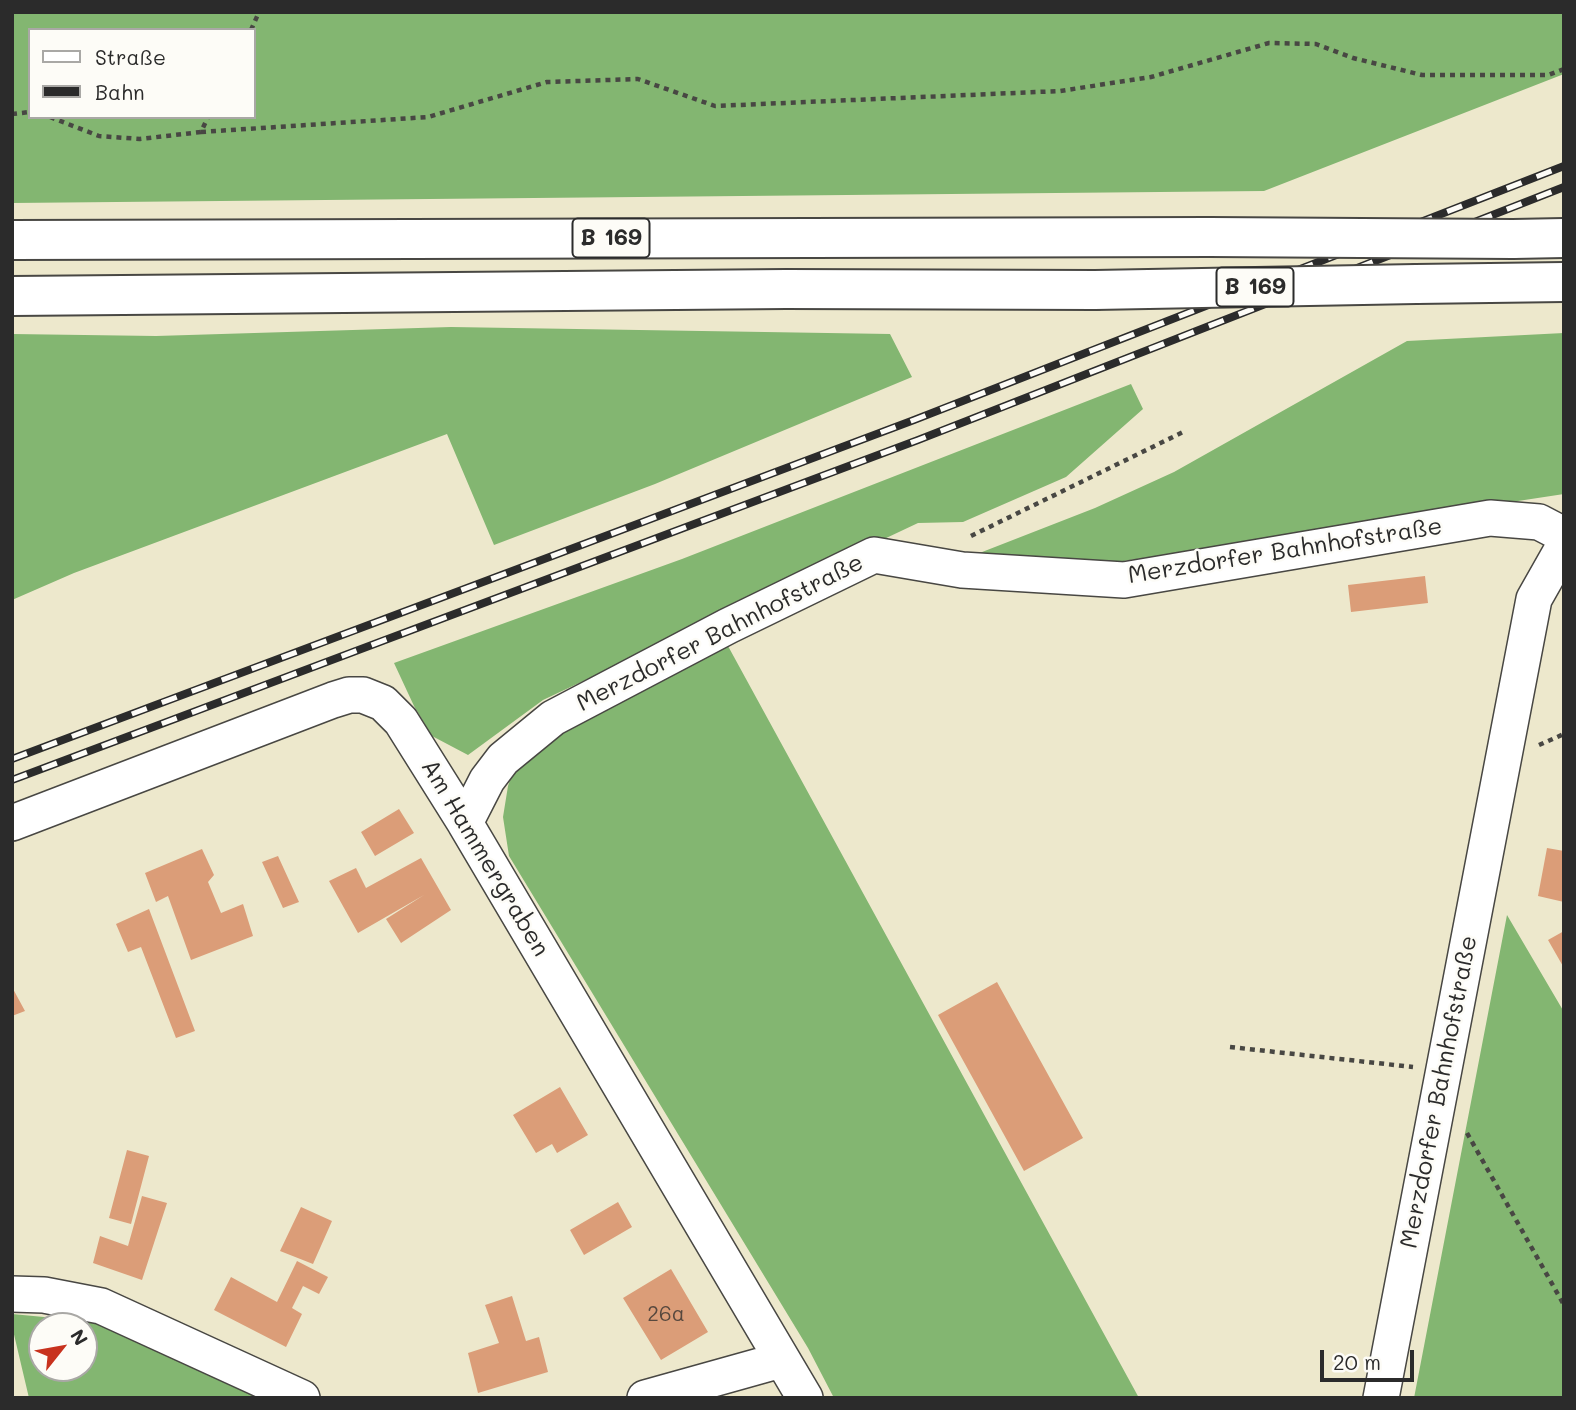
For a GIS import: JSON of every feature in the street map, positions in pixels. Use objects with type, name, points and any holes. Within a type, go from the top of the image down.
[{"type":"main road","name":"B 169","points":[[12,240],[1564,238]]},
{"type":"main road","name":"B 169","points":[[12,296],[786,289],[1095,290],[1564,282]]},
{"type":"street","name":"Merzdorfer Bahnhofstraße","points":[[465,823],[487,780],[503,758],[553,718],[727,626],[874,555],[962,570],[1124,580],[1490,518],[1539,522],[1564,535]]},
{"type":"street","name":"Merzdorfer Bahnhofstraße","points":[[1381,1398],[1534,599],[1564,546]]},
{"type":"street","name":"Am Hammergraben","points":[[12,823],[349,695],[374,698],[383,703],[401,721],[465,823],[804,1398]]},
{"type":"street","points":[[12,1294],[44,1295],[101,1306],[302,1398]]},
{"type":"street","points":[[645,1398],[781,1360]]},
{"type":"path","points":[[252,28],[259,12]]},
{"type":"path","points":[[55,119],[99,136],[139,139],[201,132],[428,117],[547,82],[638,79],[715,106],[1060,91],[1150,77],[1269,43],[1316,44],[1353,58],[1422,75],[1548,75],[1564,69]]},
{"type":"path","points":[[201,132],[207,119]]},
{"type":"path","points":[[965,538],[1183,432]]},
{"type":"path","points":[[1230,1047],[1440,1087],[1564,1305]]},
{"type":"green space","points":[[12,12],[1564,12],[1564,74],[1264,191],[12,203]]},
{"type":"green space","points":[[451,327],[890,334],[912,377],[655,484],[494,545],[447,434],[74,573],[12,600],[12,334],[156,336]]},
{"type":"green space","points":[[1564,333],[1564,494],[1097,565],[977,554],[1095,508],[1174,472],[1407,341]]},
{"type":"green space","points":[[1131,384],[1143,409],[1066,477],[963,522],[918,523],[543,700],[468,755],[432,736],[414,706],[394,663],[682,559]]},
{"type":"green space","points":[[728,646],[1139,1398],[834,1398],[808,1348],[509,856],[503,817],[513,771],[557,728]]},
{"type":"green space","points":[[1507,915],[1564,1012],[1564,1398],[1414,1398]]},
{"type":"green space","points":[[12,1314],[28,1316],[28,1382],[98,1382],[98,1322],[264,1398],[29,1398],[12,1326]]},
{"type":"building","points":[[1425,576],[1428,603],[1351,612],[1348,585]]},
{"type":"building","points":[[399,809],[414,833],[375,856],[361,832]]},
{"type":"building","points":[[1547,848],[1564,851],[1564,902],[1538,896]]},
{"type":"building","points":[[202,849],[214,875],[208,882],[221,913],[243,904],[253,936],[191,960],[168,896],[156,902],[145,873]]},
{"type":"building","points":[[278,856],[299,902],[283,908],[262,862]]},
{"type":"building","points":[[421,858],[451,910],[401,943],[386,919],[424,895],[358,933],[329,881],[356,868],[366,888]]},
{"type":"building","points":[[149,909],[195,1031],[176,1038],[141,947],[128,952],[116,924]]},
{"type":"building","points":[[1564,931],[1564,968],[1548,940]]},
{"type":"building","points":[[997,982],[1083,1138],[1024,1171],[938,1015]]},
{"type":"building","points":[[12,987],[25,1011],[12,1016]]},
{"type":"building","points":[[560,1087],[588,1135],[557,1153],[552,1144],[536,1153],[513,1115]]},
{"type":"building","points":[[127,1150],[149,1156],[131,1224],[109,1218]]},
{"type":"building","points":[[142,1196],[167,1203],[142,1280],[93,1263],[100,1236],[128,1246]]},
{"type":"building","points":[[618,1202],[632,1227],[584,1255],[570,1230]]},
{"type":"building","points":[[301,1207],[332,1221],[313,1264],[280,1251]]},
{"type":"building","points":[[297,1261],[328,1277],[319,1294],[303,1286],[292,1308],[302,1314],[286,1347],[214,1310],[231,1277],[277,1302]]},
{"type":"building","points":[[671,1269],[708,1332],[661,1360],[623,1298]]},
{"type":"building","points":[[512,1296],[526,1341],[539,1337],[548,1372],[478,1393],[468,1353],[499,1343],[485,1305]]},
{"type":"railway","points":[[12,759],[914,420],[1564,166]]},
{"type":"railway","points":[[12,780],[918,440],[1564,187]]}]
